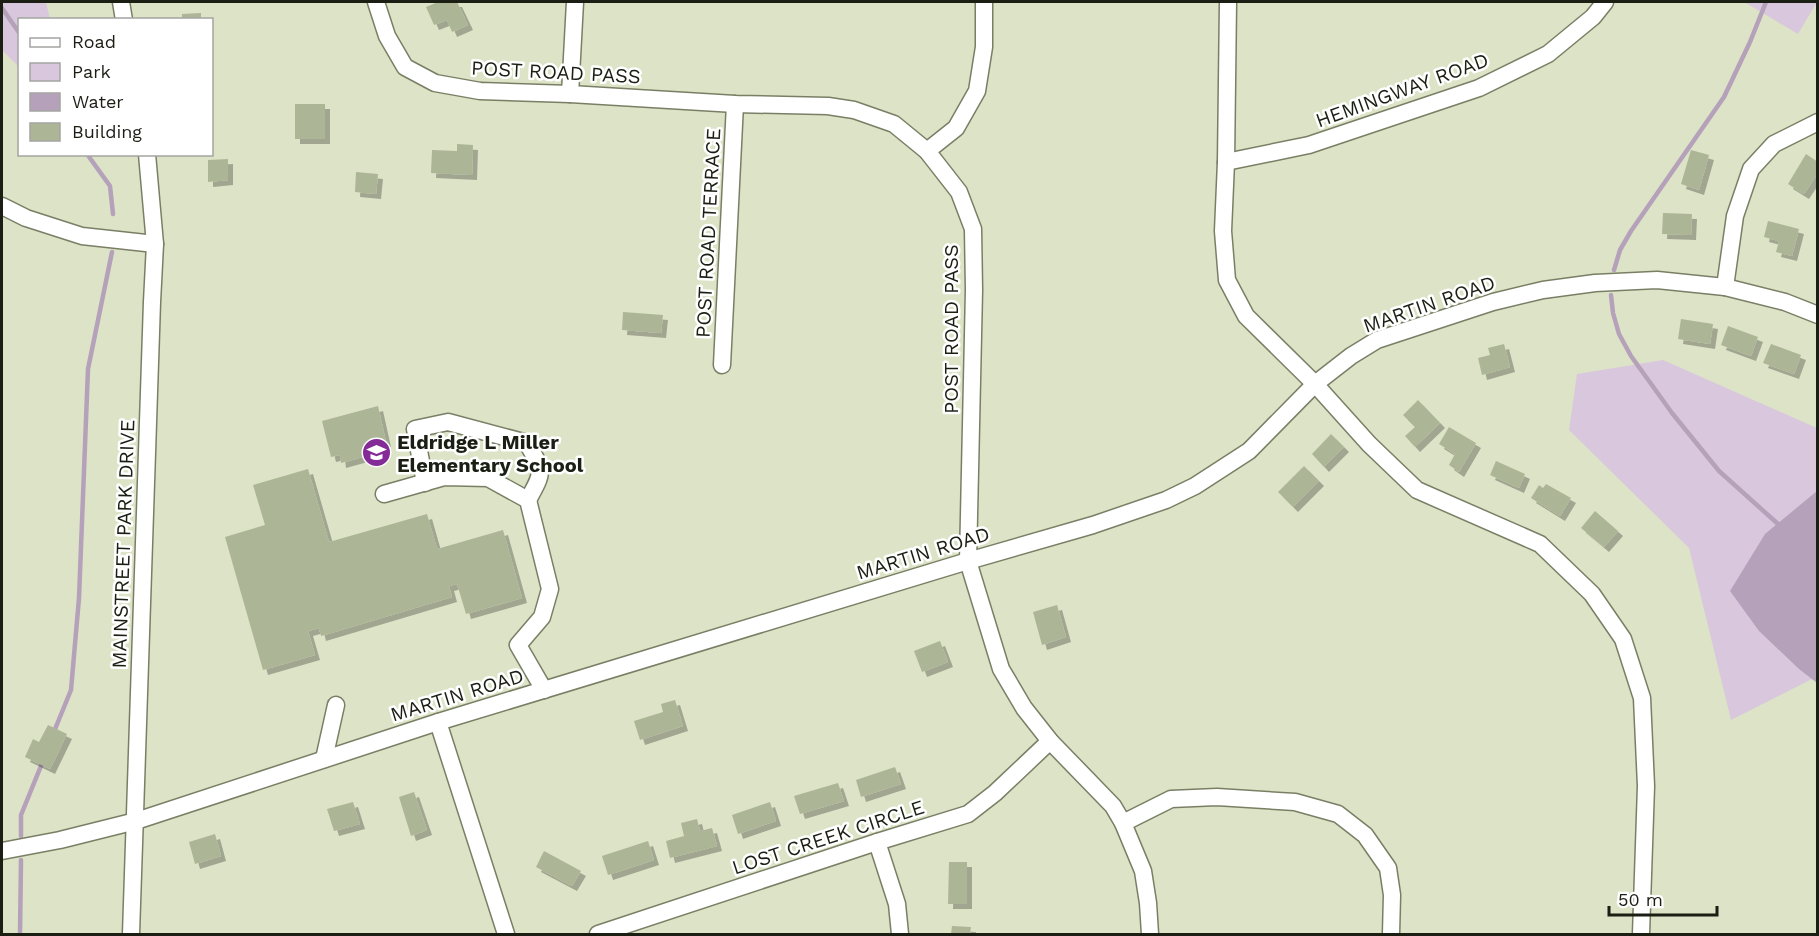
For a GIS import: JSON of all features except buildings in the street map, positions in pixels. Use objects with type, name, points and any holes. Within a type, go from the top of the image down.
[{"type":"street","points":[[121,2],[124,18]]},
{"type":"street","name":"POST ROAD PASS","points":[[376,2],[387,36],[405,68],[435,83],[480,91],[735,104],[828,106],[854,110],[894,124],[927,151],[959,192],[973,229],[974,290],[968,561],[1001,669],[1024,708],[1050,741],[1113,806],[1123,823],[1143,871],[1150,934]]},
{"type":"street","points":[[570,94],[575,2]]},
{"type":"street","points":[[927,151],[956,128],[977,91],[984,47],[984,2]]},
{"type":"street","points":[[1228,2],[1223,231],[1227,280],[1246,316],[1315,384],[1369,444],[1417,490],[1540,544],[1592,594],[1623,639],[1642,698],[1646,786],[1641,934]]},
{"type":"street","name":"HEMINGWAY ROAD","points":[[1226,162],[1309,145],[1479,88],[1548,54],[1593,17],[1605,2]]},
{"type":"street","name":"POST ROAD TERRACE","points":[[722,365],[735,104]]},
{"type":"street","points":[[1725,287],[1736,216],[1751,169],[1774,144],[1818,122]]},
{"type":"street","name":"MAINSTREET PARK DRIVE","points":[[131,934],[155,244],[147,156]]},
{"type":"street","points":[[2,206],[26,218],[82,236],[155,244]]},
{"type":"street","name":"MARTIN ROAD","points":[[2,851],[60,840],[135,821],[438,722],[1093,525],[1166,500],[1195,486],[1249,451],[1315,384],[1351,356],[1377,340],[1492,302],[1543,290],[1595,283],[1657,280],[1725,287],[1785,302],[1818,315]]},
{"type":"street","points":[[425,483],[415,429],[448,422],[527,443],[541,466],[538,481],[528,500],[550,589],[542,617],[518,645],[544,690]]},
{"type":"street","points":[[384,494],[444,477],[488,478],[528,500]]},
{"type":"street","points":[[324,759],[336,705]]},
{"type":"street","points":[[438,722],[506,934]]},
{"type":"street","name":"LOST CREEK CIRCLE","points":[[598,934],[968,814],[995,794],[1050,741]]},
{"type":"street","points":[[1123,823],[1171,799],[1217,797],[1295,802],[1338,814],[1365,835],[1388,868],[1392,895],[1390,934]]},
{"type":"street","points":[[877,842],[897,904],[900,934]]},
{"type":"green space","points":[[2,2],[46,2],[50,18],[18,18],[18,66],[2,50]]},
{"type":"green space","points":[[1744,2],[1817,2],[1798,34]]},
{"type":"green space","points":[[1663,360],[1817,428],[1817,682],[1812,679],[1731,720],[1689,548],[1569,430],[1577,374]]},
{"type":"water","points":[[1817,491],[1817,683],[1759,631],[1730,591],[1765,534]]},
{"type":"waterway","points":[[1614,270],[1620,250],[1631,231],[1724,97],[1766,2]]},
{"type":"waterway","points":[[2,8],[18,31]]},
{"type":"waterway","points":[[88,156],[110,186],[113,214]]},
{"type":"waterway","points":[[53,734],[71,690],[79,598],[88,369],[112,252]]},
{"type":"waterway","points":[[1611,295],[1619,334],[1631,356],[1672,413],[1719,471],[1778,524]]},
{"type":"waterway","points":[[21,836],[21,815],[43,761]]},
{"type":"waterway","points":[[20,934],[21,860]]},
{"type":"place","name":"Eldridge L Miller Elementary School","points":[[376,453]]}]
